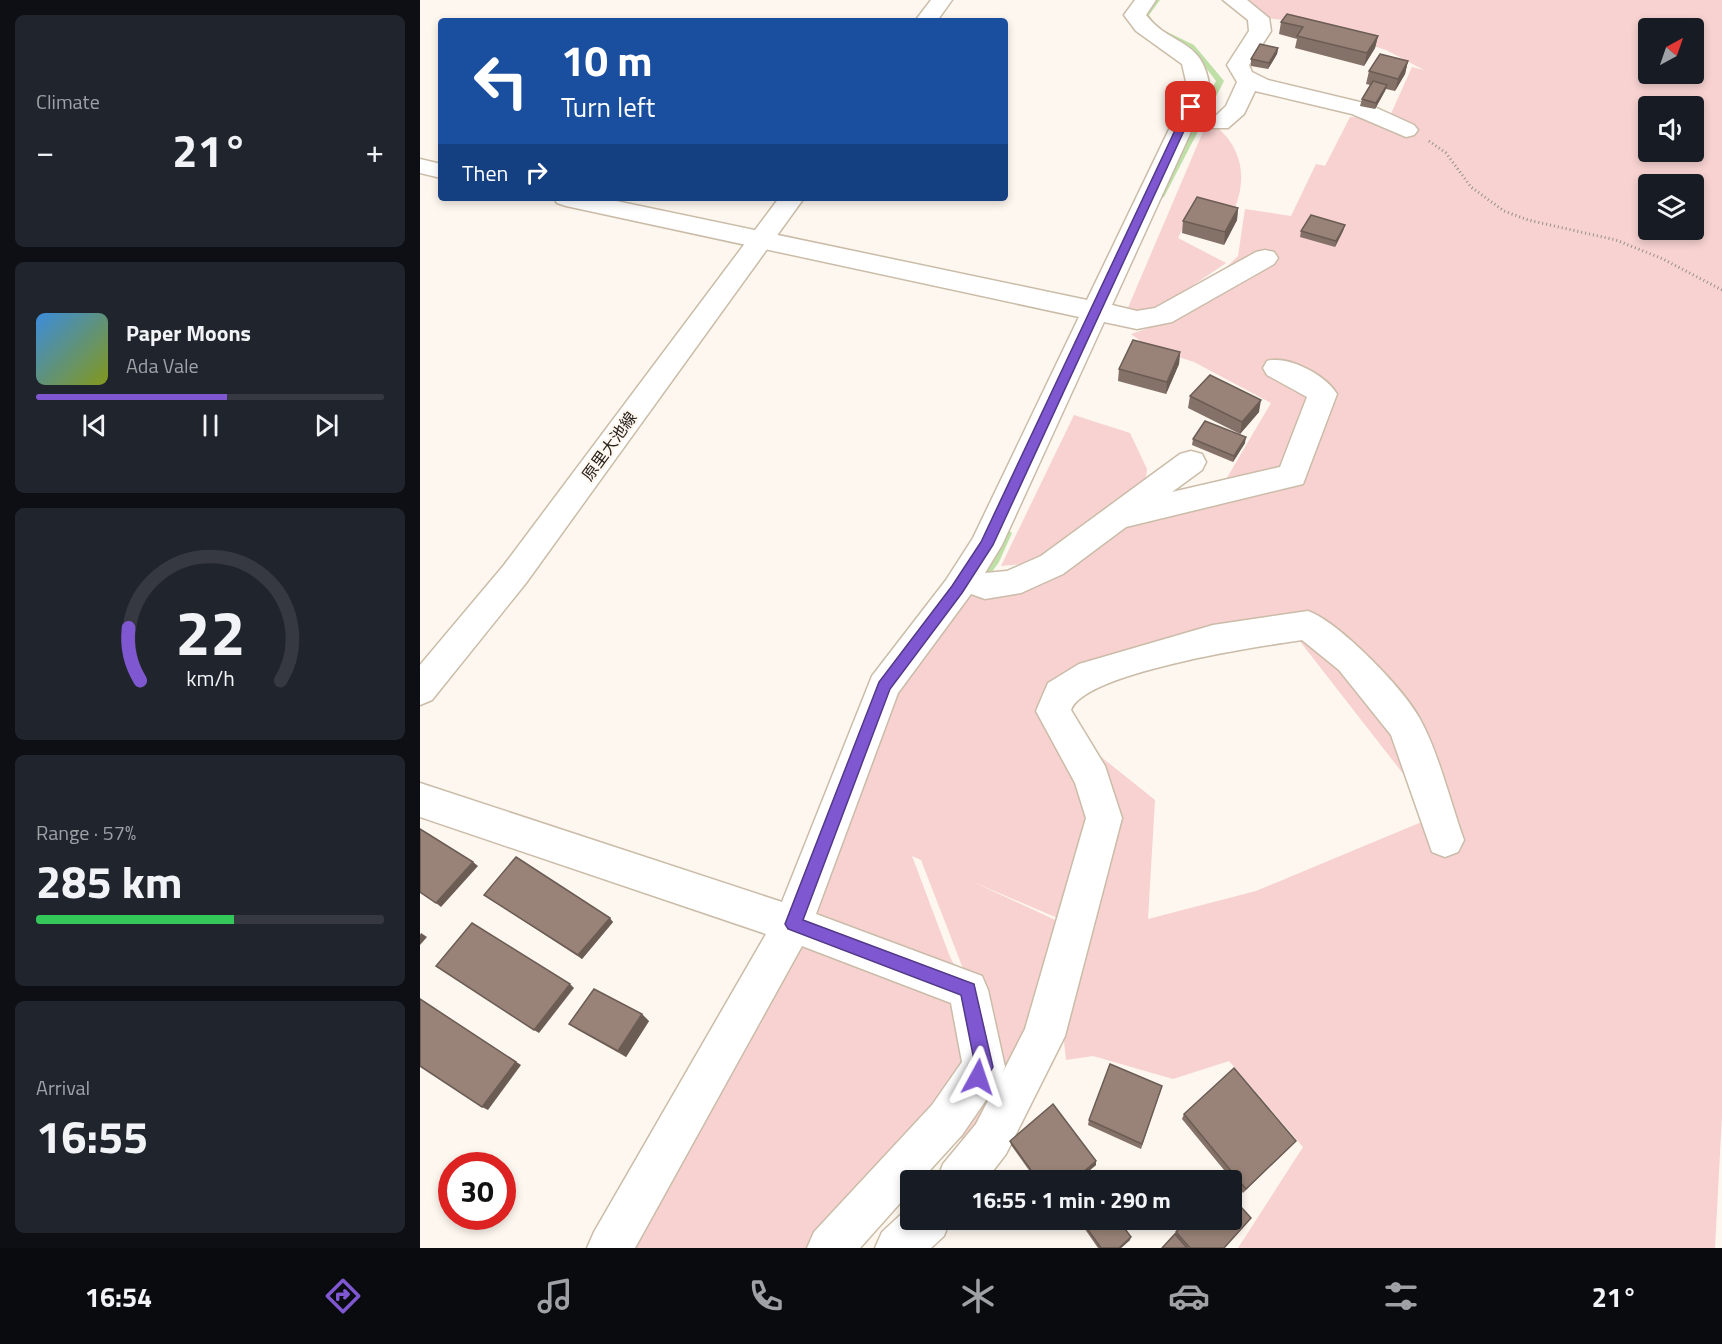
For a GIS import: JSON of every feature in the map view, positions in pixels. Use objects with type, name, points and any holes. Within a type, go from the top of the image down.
[{"type":"street","points":[[928,18],[942,0]]},
{"type":"street","points":[[610,1248],[793,924],[884,686],[986,545],[1198,90],[1199,75],[1194,63],[1182,50],[1150,33],[1139,22],[1135,15],[1146,0]]},
{"type":"street","points":[[1233,0],[1258,18],[1260,31],[1238,65],[1242,76],[1260,85],[1360,109],[1406,130]]},
{"type":"street","points":[[1220,123],[1236,109],[1249,79]]},
{"type":"street","points":[[420,166],[438,170]]},
{"type":"street","points":[[580,201],[1095,313],[1137,320],[1162,316],[1265,258]]},
{"type":"street","name":"原里大池線","points":[[420,690],[515,574],[790,201]]},
{"type":"street","points":[[1116,517],[1292,476],[1323,394],[1303,380],[1277,368]]},
{"type":"street","points":[[963,579],[985,586],[1010,584],[1052,566],[1191,462]]},
{"type":"street","points":[[966,1170],[991,1139],[1044,1036],[1104,818],[1092,778],[1053,711],[1060,693],[1091,674],[1213,639],[1308,625],[1351,660],[1406,727],[1445,840]]},
{"type":"street","points":[[420,800],[793,924],[968,990],[984,1067],[947,1120],[830,1248]]},
{"type":"street","points":[[898,1248],[917,1230]]},
{"type":"path","points":[[1406,130],[1445,150],[1460,177],[1481,197],[1505,211],[1537,222],[1619,241],[1701,277],[1722,290]]},
{"type":"shaded area","points":[[1240,0],[1722,0],[1722,1115],[1715,1248],[1238,1248],[1303,1147],[1229,1061],[1173,1079],[1093,1056],[1066,1060],[1062,1022],[1081,937],[1076,926],[971,881],[1075,929],[1034,1053],[969,1150],[954,1127],[984,1067],[981,1015],[921,860],[912,856],[950,957],[968,990],[978,1077],[900,1156],[833,1248],[610,1248],[801,902],[884,686],[967,587],[1010,584],[1052,565],[1158,486],[1182,492],[1230,485],[1262,490],[1225,481],[1271,403],[1194,362],[1148,347],[1131,334],[1172,320],[1238,256],[1245,209],[1291,216],[1316,164],[1325,166],[1350,117],[1389,118],[1412,67],[1424,70],[1386,50],[1300,22],[1256,17]],"holes":[[[1281,617],[1436,816],[1256,891],[1148,919],[1155,800],[1045,712],[1060,693]]]},
{"type":"shaded area","points":[[1208,120],[1219,129],[1234,148],[1241,170],[1239,194],[1235,208],[1194,206],[1178,238],[1226,263],[1158,309],[1127,310]]},
{"type":"shaded area","points":[[1074,415],[1130,433],[1147,469],[1145,485],[1034,563],[1001,566]]},
{"type":"building","points":[[1287,14],[1378,36],[1367,53],[1297,36],[1303,27],[1281,22]]},
{"type":"building","points":[[1260,44],[1278,48],[1269,63],[1251,59]]},
{"type":"building","points":[[1380,54],[1408,61],[1398,79],[1369,71]]},
{"type":"building","points":[[1373,81],[1387,85],[1376,103],[1362,99]]},
{"type":"building","points":[[1197,197],[1238,208],[1225,232],[1183,221]]},
{"type":"building","points":[[1311,215],[1345,225],[1336,241],[1301,231]]},
{"type":"building","points":[[1133,340],[1180,352],[1167,382],[1119,369]]},
{"type":"building","points":[[1210,375],[1261,400],[1242,422],[1190,396]]},
{"type":"building","points":[[1205,421],[1246,437],[1234,456],[1193,439]]},
{"type":"building","points":[[420,829],[473,862],[436,903],[420,892]]},
{"type":"building","points":[[516,857],[610,918],[578,955],[484,895]]},
{"type":"building","points":[[472,923],[570,984],[534,1030],[436,966]]},
{"type":"building","points":[[594,989],[642,1014],[618,1051],[569,1024]]},
{"type":"building","points":[[420,999],[516,1062],[482,1107],[420,1066]]},
{"type":"building","points":[[1110,1064],[1162,1086],[1142,1144],[1089,1120]]},
{"type":"building","points":[[1234,1068],[1296,1141],[1246,1189],[1242,1184],[1242,1170],[1230,1170],[1184,1114]]},
{"type":"building","points":[[1053,1104],[1096,1161],[1086,1170],[1031,1170],[1010,1141]]},
{"type":"building","points":[[1242,1208],[1251,1218],[1242,1228]]},
{"type":"building","points":[[1088,1230],[1126,1230],[1131,1237],[1119,1248],[1101,1248]]},
{"type":"building","points":[[1178,1230],[1240,1230],[1224,1248],[1190,1248],[1176,1232]]},
{"type":"building","points":[[1175,1234],[1187,1248],[1162,1248]]},
{"type":"waterway","points":[[1157,0],[1146,15],[1155,28],[1192,46],[1220,81],[1160,197]]},
{"type":"waterway","points":[[985,573],[995,559],[1007,533]]},
{"type":"route","points":[[978,1077],[984,1067],[968,990],[793,924],[884,686],[957,589],[986,545],[1191,107]]}]
